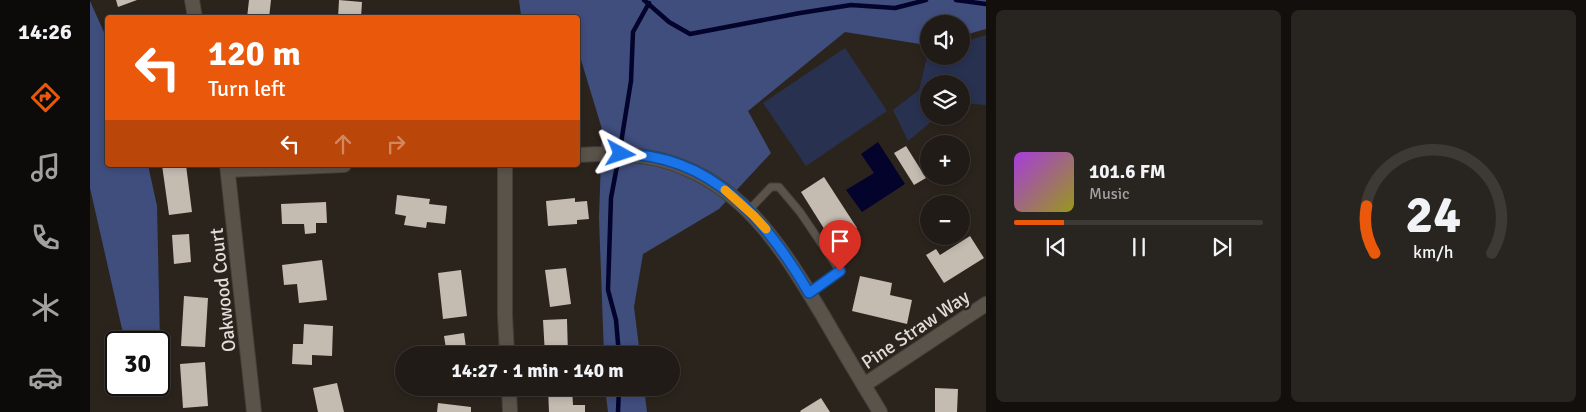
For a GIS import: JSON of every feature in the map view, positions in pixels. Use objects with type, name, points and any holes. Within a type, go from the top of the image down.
[{"type":"street","points":[[192,0],[194,15]]},
{"type":"street","points":[[580,155],[629,154],[666,161],[692,171],[733,195],[773,237],[809,293],[880,412]]},
{"type":"street","points":[[228,168],[267,167]]},
{"type":"street","points":[[504,167],[507,346]]},
{"type":"street","name":"Oakwood Court","points":[[228,168],[254,412]]},
{"type":"street","name":"Pine Straw Way","points":[[864,385],[986,304]]},
{"type":"street","points":[[509,396],[510,412]]},
{"type":"lane","points":[[749,210],[771,187],[779,187],[800,212],[840,271],[809,293]]},
{"type":"shaded area","points":[[519,0],[986,0],[986,29],[970,33],[970,15],[920,15],[920,44],[845,32],[748,111],[771,153],[719,209],[643,254],[634,307],[639,346],[604,346],[599,218],[602,129],[580,57],[580,15],[521,15]]},
{"type":"shaded area","points":[[90,1],[105,35],[105,167],[148,167],[157,206],[160,331],[122,331],[90,188]]},
{"type":"shaded area","points":[[986,35],[986,105],[970,104],[970,75],[923,75],[925,65],[970,65],[970,40]]},
{"type":"shaded area","points":[[845,48],[887,111],[806,166],[763,103]]},
{"type":"shaded area","points":[[920,86],[920,125],[927,125],[908,141],[893,110],[919,90]]},
{"type":"shaded area","points":[[878,142],[905,184],[862,212],[846,190],[874,173],[861,154]]},
{"type":"shaded area","points":[[606,396],[645,396],[647,412],[608,412]]},
{"type":"building","points":[[116,0],[137,0],[118,7]]},
{"type":"building","points":[[249,0],[271,0],[269,15],[247,15]]},
{"type":"building","points":[[339,0],[362,2],[361,15],[338,15]]},
{"type":"building","points":[[906,146],[920,168],[920,182],[914,185],[894,153]]},
{"type":"building","points":[[162,167],[186,167],[192,212],[169,215]]},
{"type":"building","points":[[824,177],[857,228],[841,238],[836,230],[828,235],[801,192]]},
{"type":"building","points":[[397,195],[430,199],[429,204],[447,206],[445,224],[427,222],[426,228],[404,225],[406,216],[395,214]]},
{"type":"building","points":[[575,198],[575,202],[587,201],[589,219],[577,220],[577,224],[548,226],[546,201]]},
{"type":"building","points":[[326,202],[327,223],[316,223],[316,233],[305,234],[304,224],[282,224],[281,204]]},
{"type":"building","points":[[189,234],[191,262],[174,264],[172,235]]},
{"type":"building","points":[[970,236],[984,258],[944,283],[926,255],[936,249],[940,255],[956,245],[970,245]]},
{"type":"building","points":[[322,260],[327,300],[299,303],[297,284],[284,285],[282,265]]},
{"type":"building","points":[[566,268],[571,304],[550,307],[545,270]]},
{"type":"building","points":[[461,270],[467,316],[443,319],[438,273]]},
{"type":"building","points":[[860,276],[892,283],[890,295],[912,300],[907,324],[852,311]]},
{"type":"building","points":[[184,296],[208,298],[205,347],[181,346]]},
{"type":"building","points":[[567,319],[568,346],[544,346],[543,320]]},
{"type":"building","points":[[304,324],[333,326],[332,356],[312,355],[312,365],[292,364],[293,344],[303,344]]},
{"type":"building","points":[[464,333],[466,346],[446,346],[444,336]]},
{"type":"building","points":[[205,362],[208,406],[183,408],[180,364]]},
{"type":"building","points":[[337,383],[344,412],[318,412],[313,388]]},
{"type":"building","points":[[935,388],[958,389],[957,412],[935,412]]},
{"type":"building","points":[[548,396],[572,396],[573,405],[585,405],[585,412],[549,412]]},
{"type":"building","points":[[821,398],[830,412],[800,411]]},
{"type":"building","points":[[438,403],[471,407],[471,412],[437,412]]},
{"type":"waterway","points":[[644,0],[669,22],[690,34],[851,5],[895,8],[926,0]]},
{"type":"waterway","points":[[956,0],[986,4]]},
{"type":"waterway","points":[[621,143],[631,81],[633,32],[649,3]]},
{"type":"waterway","points":[[617,166],[611,198],[608,290],[616,320],[618,346]]},
{"type":"waterway","points":[[618,412],[619,396]]},
{"type":"slow traffic","points":[[725,190],[733,195],[766,229]]},
{"type":"route","points":[[621,154],[649,157],[685,167],[700,174],[733,195],[773,237],[809,293],[840,271]]}]
